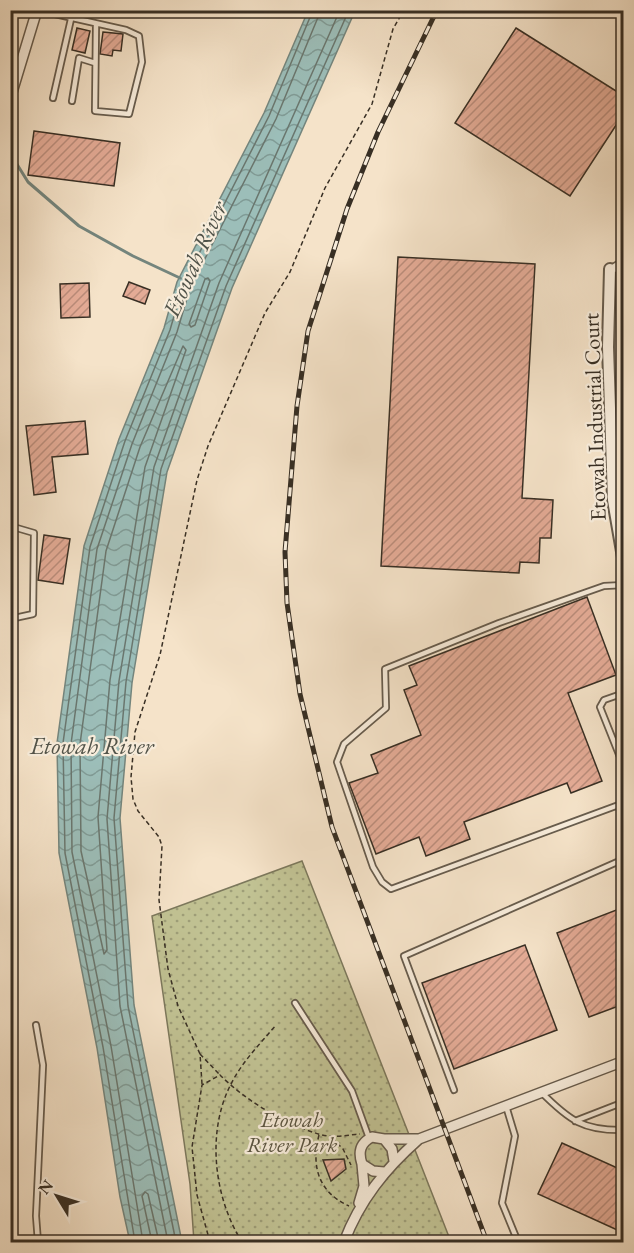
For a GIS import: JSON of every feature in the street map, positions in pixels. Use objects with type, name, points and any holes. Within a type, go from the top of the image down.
[{"type":"street","points":[[10,99],[37,11]]},
{"type":"street","name":"Etowah Industrial Court","points":[[610,269],[608,347],[612,500],[624,563]]},
{"type":"street","points":[[357,1211],[384,1172],[419,1139],[624,1061]]},
{"type":"street","points":[[344,1242],[357,1211],[364,1186],[359,1151],[368,1135],[384,1139],[419,1139]]},
{"type":"street","points":[[384,1139],[392,1149],[394,1161]]},
{"type":"street","points":[[362,1164],[373,1171],[384,1172]]},
{"type":"lane","points":[[37,11],[126,30],[139,36],[142,62],[129,114],[95,111],[96,25]]},
{"type":"lane","points":[[53,98],[71,19]]},
{"type":"lane","points":[[72,101],[80,58],[95,63]]},
{"type":"lane","points":[[610,269],[624,260]]},
{"type":"lane","points":[[610,269],[624,270]]},
{"type":"lane","points":[[611,464],[624,462]]},
{"type":"lane","points":[[10,526],[34,533],[33,614],[10,618]]},
{"type":"lane","points":[[624,585],[604,586],[500,622],[385,669],[386,708],[344,744],[336,762],[373,867],[382,882],[391,889],[624,803]]},
{"type":"lane","points":[[624,693],[604,700],[600,707],[624,767]]},
{"type":"lane","points":[[454,1090],[404,956],[624,859]]},
{"type":"lane","points":[[295,1003],[352,1091],[368,1135]]},
{"type":"lane","points":[[36,1025],[43,1065],[36,1216],[38,1242]]},
{"type":"lane","points":[[542,1092],[566,1117],[599,1131],[624,1130]]},
{"type":"lane","points":[[575,1121],[624,1102]]},
{"type":"lane","points":[[506,1106],[515,1136],[502,1203],[518,1242]]},
{"type":"path","points":[[368,1135],[319,1134],[285,1119],[230,1085],[200,1054],[178,1006],[168,969],[159,900],[162,846],[159,837],[138,811],[133,799],[131,777],[135,732],[160,655],[197,480],[208,446],[260,322],[290,272],[325,188],[372,104],[393,29],[404,10]]},
{"type":"path","points":[[242,1242],[219,1183],[216,1157],[219,1123],[230,1085],[276,1025]]},
{"type":"path","points":[[200,1054],[202,1085],[192,1147],[197,1195],[210,1242]]},
{"type":"path","points":[[202,1085],[220,1075]]},
{"type":"path","points":[[319,1134],[315,1150],[316,1173],[334,1198],[349,1206],[346,1213]]},
{"type":"path","points":[[330,1136],[349,1158],[353,1172]]},
{"type":"green space","name":"Etowah River Park","points":[[302,861],[451,1242],[194,1242],[190,1184],[152,916]]},
{"type":"water","name":"Etowah River","points":[[308,11],[355,11],[232,288],[167,472],[132,683],[120,818],[134,1005],[182,1242],[130,1242],[120,1197],[97,1048],[59,853],[57,743],[84,546],[119,439],[164,328],[177,282],[264,113]]},
{"type":"building","points":[[77,28],[90,31],[85,53],[72,50]]},
{"type":"building","points":[[516,28],[624,96],[624,113],[570,196],[455,123]]},
{"type":"building","points":[[103,32],[123,34],[121,51],[113,50],[112,56],[100,54]]},
{"type":"building","points":[[34,131],[120,143],[114,186],[28,175]]},
{"type":"building","points":[[398,257],[535,264],[522,498],[553,500],[551,538],[540,538],[539,563],[520,562],[519,573],[381,566]]},
{"type":"building","points":[[129,282],[150,290],[145,304],[123,296]]},
{"type":"building","points":[[89,283],[90,317],[61,318],[60,284]]},
{"type":"building","points":[[85,421],[88,454],[52,457],[56,492],[34,495],[26,426]]},
{"type":"building","points":[[44,535],[70,539],[63,584],[38,580]]},
{"type":"building","points":[[587,597],[616,675],[568,693],[602,781],[571,793],[567,783],[464,822],[470,839],[426,856],[419,837],[376,854],[349,783],[378,773],[371,755],[421,735],[404,690],[417,685],[409,666]]},
{"type":"building","points":[[624,907],[624,1004],[589,1017],[557,933]]},
{"type":"building","points":[[525,945],[557,1030],[454,1069],[422,983]]},
{"type":"building","points":[[562,1143],[624,1171],[624,1233],[538,1194]]},
{"type":"building","points":[[344,1159],[346,1169],[331,1181],[323,1160]]},
{"type":"waterway","points":[[10,153],[28,182],[79,226],[133,256],[180,278]]},
{"type":"railway","points":[[437,10],[378,132],[347,209],[308,331],[297,406],[285,552],[287,603],[300,694],[332,827],[487,1242]]}]
